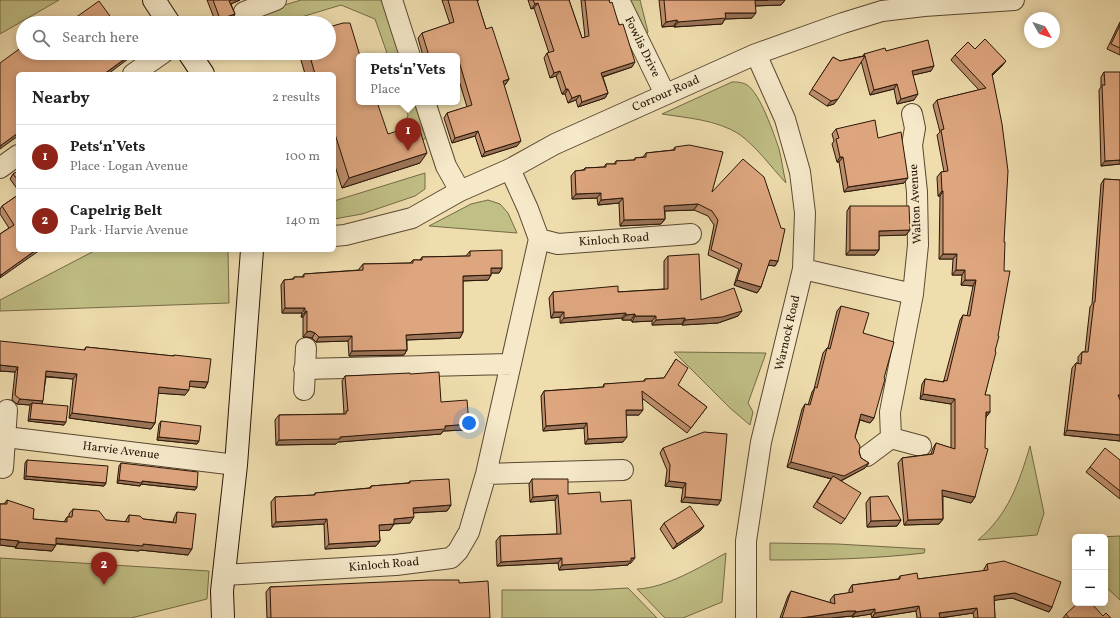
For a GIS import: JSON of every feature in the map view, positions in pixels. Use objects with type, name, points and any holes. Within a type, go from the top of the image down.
[{"type":"street","points":[[154,0],[164,16]]},
{"type":"street","points":[[244,12],[276,0]]},
{"type":"street","points":[[392,0],[409,53]]},
{"type":"street","name":"Fowlis Drive","points":[[619,0],[665,94]]},
{"type":"street","name":"Corrour Road","points":[[336,236],[346,235],[412,218],[460,191],[510,168],[555,144],[665,94],[756,54],[842,23],[882,11],[924,6],[1014,0]]},
{"type":"street","name":"Warnock Road","points":[[746,618],[746,541],[761,442],[781,365],[803,269],[805,213],[800,172],[785,119],[756,54]]},
{"type":"street","points":[[136,72],[153,60]]},
{"type":"street","points":[[194,60],[202,72]]},
{"type":"street","points":[[427,105],[446,166],[460,191]]},
{"type":"street","name":"Walton Avenue","points":[[891,438],[890,412],[913,294],[918,245],[918,192],[912,145],[915,128],[912,114]]},
{"type":"street","points":[[0,168],[16,156]]},
{"type":"street","points":[[510,168],[539,239]]},
{"type":"street","name":"Kinloch Road","points":[[224,575],[396,565],[450,558],[458,552],[469,532],[486,474],[539,239],[558,244],[691,234]]},
{"type":"street","points":[[223,618],[222,591],[236,465],[252,252]]},
{"type":"street","points":[[803,269],[913,294]]},
{"type":"street","points":[[304,390],[306,348]]},
{"type":"street","points":[[304,369],[510,364]]},
{"type":"street","points":[[3,468],[7,410]]},
{"type":"street","name":"Harvie Avenue","points":[[6,437],[236,465]]},
{"type":"street","points":[[867,456],[891,438],[921,446]]},
{"type":"street","points":[[486,474],[623,470]]},
{"type":"shaded area","points":[[0,0],[59,0],[31,16],[16,16],[16,25],[0,34]]},
{"type":"shaded area","points":[[301,0],[382,0],[402,53],[387,53],[375,19],[341,5],[305,16],[262,16],[265,11]]},
{"type":"shaded area","points":[[628,0],[640,0],[648,32],[644,37]]},
{"type":"shaded area","points":[[732,82],[747,85],[752,89],[762,105],[779,149],[786,183],[758,151],[739,134],[730,129],[712,123],[692,118],[662,114]]},
{"type":"shaded area","points":[[405,105],[419,105],[431,135],[419,142],[405,129],[405,123],[408,115]]},
{"type":"shaded area","points":[[425,173],[425,189],[415,196],[362,214],[336,219],[336,200]]},
{"type":"shaded area","points":[[488,200],[500,204],[508,213],[517,233],[429,226],[471,204]]},
{"type":"shaded area","points":[[92,252],[228,252],[229,303],[0,311],[0,300]]},
{"type":"shaded area","points":[[674,352],[766,353],[748,403],[753,412],[750,425],[730,408]]},
{"type":"shaded area","points":[[1030,446],[1044,513],[1037,535],[978,540],[1005,509],[1017,485]]},
{"type":"shaded area","points":[[1120,536],[1120,600],[1108,589],[1108,537]]},
{"type":"shaded area","points":[[770,543],[837,544],[925,549],[924,553],[886,557],[770,560]]},
{"type":"shaded area","points":[[726,553],[722,602],[683,618],[665,618],[637,589],[648,588],[671,581]]},
{"type":"shaded area","points":[[0,558],[209,571],[207,599],[131,618],[0,618]]},
{"type":"shaded area","points":[[628,588],[657,618],[502,618],[502,590],[592,590]]},
{"type":"building","points":[[213,0],[231,0],[229,1],[235,14],[229,16],[219,16]]},
{"type":"building","points":[[448,0],[477,0],[486,29],[492,27],[509,79],[503,81],[521,141],[485,152],[478,131],[455,138],[447,113],[472,105],[460,65],[460,53],[428,53],[422,33],[454,22]]},
{"type":"building","points":[[533,0],[569,0],[582,38],[589,36],[585,0],[609,0],[610,3],[612,2],[619,25],[623,24],[635,62],[601,73],[608,93],[582,102],[580,95],[572,98],[568,89],[566,89],[560,71],[554,73],[547,53],[554,51],[538,3],[535,4]]},
{"type":"building","points":[[664,0],[755,0],[756,13],[725,13],[726,18],[678,22],[677,20],[666,22]]},
{"type":"building","points":[[99,1],[110,16],[78,16]]},
{"type":"building","points":[[350,23],[359,53],[356,53],[356,105],[378,105],[388,134],[418,124],[427,153],[349,178],[336,137],[336,72],[314,72],[311,60],[336,60],[336,25]]},
{"type":"building","points":[[1120,25],[1120,48],[1111,44]]},
{"type":"building","points":[[985,39],[1006,61],[992,74],[1002,124],[1008,171],[1004,271],[1010,271],[996,352],[985,395],[990,395],[990,412],[986,412],[985,448],[988,449],[975,497],[942,490],[943,519],[908,520],[902,458],[933,454],[936,443],[955,449],[955,399],[923,394],[925,379],[944,382],[944,380],[947,381],[963,315],[970,316],[976,280],[965,280],[965,270],[956,270],[957,254],[943,254],[943,191],[941,172],[948,171],[941,130],[944,129],[937,100],[986,88],[955,55],[968,42],[975,49]]},
{"type":"building","points":[[928,40],[934,66],[912,71],[918,94],[901,99],[897,84],[874,90],[864,54],[885,48],[886,51]]},
{"type":"building","points":[[16,51],[16,60],[123,60],[107,72],[16,72],[16,134],[0,146],[0,63]]},
{"type":"building","points":[[865,56],[838,99],[831,101],[812,89],[833,57],[840,61]]},
{"type":"building","points":[[1104,72],[1120,72],[1120,160],[1105,161],[1102,85],[1105,85]]},
{"type":"building","points":[[875,120],[878,138],[901,132],[908,178],[848,187],[843,157],[840,157],[836,139],[839,138],[836,129]]},
{"type":"building","points":[[689,145],[723,152],[712,192],[743,159],[764,177],[781,228],[785,229],[778,261],[770,260],[761,287],[737,280],[742,264],[711,250],[718,220],[712,211],[698,204],[664,206],[665,219],[624,220],[623,198],[601,200],[601,193],[576,194],[575,171],[585,170],[585,168],[606,167],[606,164],[616,164],[616,161],[635,160],[635,158],[646,157],[646,153],[675,150],[675,147]]},
{"type":"building","points":[[1104,179],[1120,180],[1120,395],[1118,395],[1120,400],[1120,435],[1067,430],[1076,363],[1081,364],[1082,352],[1088,352],[1095,302]]},
{"type":"building","points":[[16,196],[16,252],[33,252],[1,275],[0,234],[14,225],[2,206]]},
{"type":"building","points":[[850,206],[909,206],[910,230],[879,231],[879,250],[850,250]]},
{"type":"building","points":[[502,250],[502,268],[491,268],[491,275],[463,276],[463,332],[406,335],[407,350],[352,351],[352,336],[319,337],[315,333],[310,331],[307,332],[307,311],[305,312],[305,308],[285,308],[284,280],[294,279],[294,277],[304,277],[304,274],[363,270],[363,264],[413,263],[413,260],[422,260],[422,257],[470,256],[470,251]]},
{"type":"building","points":[[699,254],[701,300],[734,288],[742,311],[722,317],[685,320],[685,318],[656,320],[656,316],[635,316],[635,314],[626,315],[626,313],[564,318],[564,312],[554,312],[553,292],[618,286],[618,292],[668,289],[668,256]]},
{"type":"building","points":[[841,306],[869,313],[863,333],[894,342],[874,418],[861,414],[855,437],[860,446],[859,452],[861,458],[869,463],[844,476],[791,462],[805,404],[810,405],[815,387],[817,388],[827,348],[830,349]]},
{"type":"building","points":[[0,341],[85,350],[86,347],[211,359],[208,382],[190,381],[189,390],[159,387],[155,423],[72,413],[77,374],[46,371],[43,401],[20,399],[15,395],[18,367],[0,365]]},
{"type":"building","points":[[676,359],[688,368],[678,385],[707,407],[691,428],[642,391],[643,410],[626,410],[627,437],[588,439],[587,423],[546,426],[544,391],[604,387],[604,384],[664,378]]},
{"type":"building","points":[[439,372],[441,402],[467,400],[469,424],[445,426],[445,429],[340,437],[340,439],[279,440],[279,415],[346,414],[346,411],[348,411],[345,376]]},
{"type":"building","points":[[32,403],[68,406],[66,422],[30,419]]},
{"type":"building","points":[[161,421],[201,426],[199,441],[159,437]]},
{"type":"building","points":[[704,432],[727,434],[721,500],[685,497],[686,483],[669,481],[670,465],[663,448]]},
{"type":"building","points":[[1105,448],[1120,460],[1120,491],[1090,467]]},
{"type":"building","points":[[27,460],[108,466],[106,483],[26,476]]},
{"type":"building","points":[[121,463],[198,472],[197,487],[119,480]]},
{"type":"building","points":[[833,476],[861,493],[845,519],[817,502]]},
{"type":"building","points":[[449,479],[451,505],[413,508],[414,517],[394,519],[394,524],[379,525],[380,541],[329,544],[327,519],[276,522],[275,497],[315,495],[315,493],[410,483],[410,481]]},
{"type":"building","points":[[532,479],[568,479],[568,494],[600,492],[601,502],[631,500],[635,558],[631,558],[631,561],[562,565],[562,558],[501,562],[500,536],[561,534],[558,495],[533,497]]},
{"type":"building","points":[[888,496],[901,520],[871,521],[870,497]]},
{"type":"building","points":[[7,500],[34,509],[33,519],[67,522],[67,517],[72,517],[73,509],[99,511],[106,520],[129,522],[129,515],[140,516],[143,519],[176,523],[177,512],[196,514],[192,549],[56,538],[56,545],[0,539],[0,504],[7,504]]},
{"type":"building","points":[[690,506],[704,526],[677,544],[664,523]]},
{"type":"building","points":[[1004,561],[1061,582],[1052,607],[1015,593],[994,596],[995,618],[978,618],[977,608],[939,613],[940,618],[921,618],[919,606],[875,613],[875,609],[856,612],[848,611],[801,618],[782,618],[791,591],[835,604],[834,595],[853,592],[852,585],[900,579],[900,576],[917,573],[918,579],[988,570],[987,564]]},
{"type":"building","points":[[459,580],[459,583],[488,581],[490,618],[271,618],[270,587]]},
{"type":"building","points":[[1075,606],[1094,606],[1103,616],[1106,613],[1111,618],[1069,618],[1066,614]]},
{"type":"place","name":"Pets‘n’Vets","points":[[408,151]]},
{"type":"place","name":"Capelrig Belt","points":[[104,585]]}]
